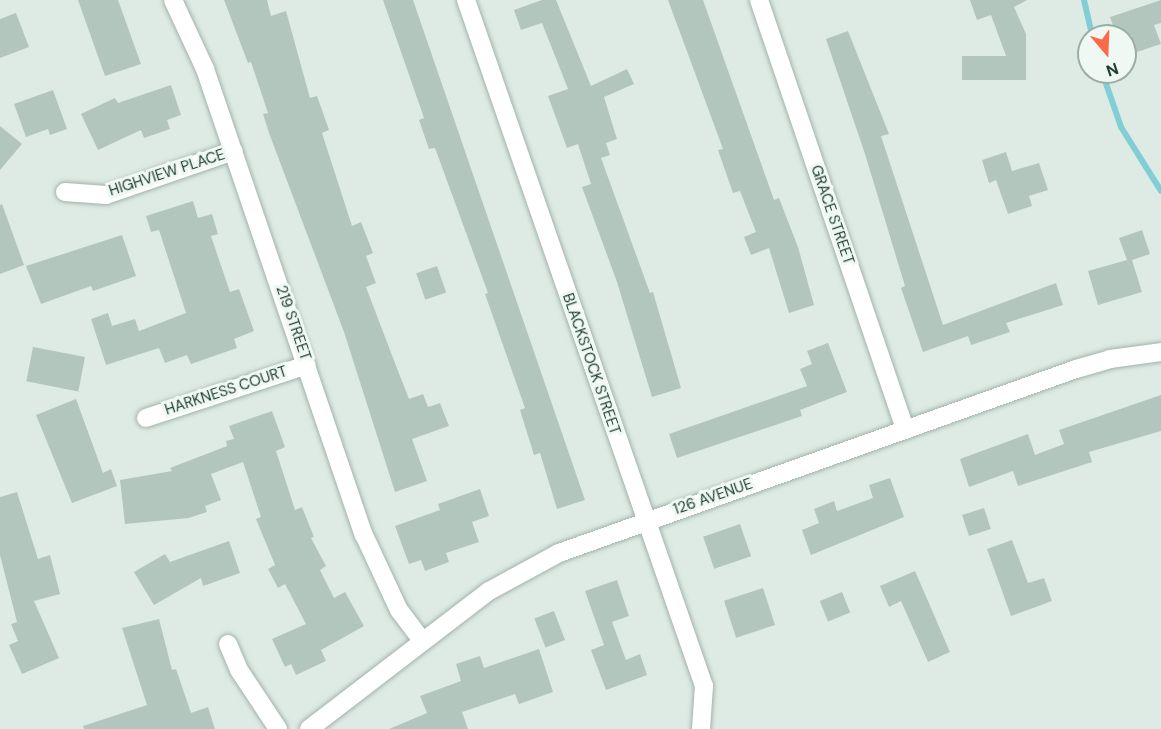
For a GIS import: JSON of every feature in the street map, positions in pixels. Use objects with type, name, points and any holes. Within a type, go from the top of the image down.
[{"type":"street","name":"219 STREET","points":[[173,0],[195,41],[375,563],[399,610],[422,640]]},
{"type":"street","name":"BLACKSTOCK STREET","points":[[466,0],[704,687],[701,729]]},
{"type":"street","name":"GRACE STREET","points":[[759,0],[905,430]]},
{"type":"street","name":"HIGHVIEW PLACE","points":[[65,192],[106,195],[234,151]]},
{"type":"street","name":"126 AVENUE","points":[[309,729],[422,640],[511,576],[559,553],[1110,359],[1161,352]]},
{"type":"street","name":"HARKNESS COURT","points":[[146,418],[307,364]]},
{"type":"street","points":[[228,644],[239,670],[278,729]]},
{"type":"building","points":[[78,0],[118,0],[141,64],[105,76]]},
{"type":"building","points":[[224,0],[267,0],[271,16],[286,11],[310,98],[317,96],[329,130],[322,133],[352,226],[361,222],[373,253],[366,256],[376,283],[366,287],[409,399],[423,394],[428,407],[440,403],[449,426],[412,439],[427,481],[395,492],[344,332],[269,133],[263,114],[268,113],[251,62],[248,63]]},
{"type":"building","points":[[383,0],[413,0],[585,500],[557,509],[540,453],[534,455],[520,410],[525,408],[485,294],[488,293],[435,148],[429,149],[419,120],[424,118]]},
{"type":"building","points":[[542,0],[556,0],[591,86],[627,69],[634,84],[604,97],[617,139],[606,143],[610,155],[601,158],[650,293],[653,292],[681,388],[652,397],[617,282],[582,187],[591,184],[578,144],[567,148],[548,96],[568,89],[542,23],[521,30],[514,10]]},
{"type":"building","points":[[668,0],[703,0],[774,200],[779,198],[798,247],[814,305],[789,313],[769,248],[751,255],[744,237],[756,232],[740,191],[733,193],[718,150],[723,149]]},
{"type":"building","points":[[970,0],[1027,0],[1014,7],[1026,34],[1026,80],[962,80],[962,56],[1006,56],[991,15],[977,20]]},
{"type":"building","points":[[1161,0],[1161,23],[1154,25],[1161,44],[1137,52],[1137,24],[1113,24],[1110,17]]},
{"type":"building","points":[[16,13],[29,47],[0,58],[0,19]]},
{"type":"building","points":[[848,31],[889,134],[881,136],[943,325],[1056,283],[1063,305],[1006,323],[1010,332],[971,345],[968,336],[923,352],[901,288],[905,286],[865,154],[826,39]]},
{"type":"building","points":[[171,85],[181,115],[167,120],[170,129],[144,138],[141,130],[98,150],[81,114],[115,98],[118,103]]},
{"type":"building","points":[[53,90],[67,129],[50,135],[48,129],[26,137],[14,104]]},
{"type":"building","points":[[0,126],[22,144],[0,170]]},
{"type":"building","points":[[1006,152],[1012,171],[1039,163],[1048,190],[1029,196],[1032,206],[1008,214],[996,180],[989,183],[982,160]]},
{"type":"building","points":[[193,201],[198,218],[212,214],[218,234],[211,236],[230,292],[239,289],[254,331],[234,339],[237,348],[191,364],[187,355],[165,363],[159,348],[106,365],[91,319],[108,313],[112,326],[135,319],[139,331],[186,313],[159,230],[151,232],[146,216]]},
{"type":"building","points":[[2,204],[24,265],[0,274],[0,205]]},
{"type":"building","points":[[1142,230],[1150,254],[1132,260],[1142,292],[1098,305],[1088,271],[1127,260],[1119,238]]},
{"type":"building","points":[[122,235],[136,276],[93,291],[91,286],[41,304],[26,266]]},
{"type":"building","points":[[437,266],[446,292],[425,300],[416,273]]},
{"type":"building","points":[[828,343],[847,392],[800,410],[802,416],[677,458],[669,434],[807,386],[800,369],[812,364],[807,351]]},
{"type":"building","points":[[33,347],[85,357],[78,391],[26,381]]},
{"type":"building","points":[[1161,395],[1161,431],[1089,452],[1092,462],[1018,486],[1013,471],[969,487],[960,459],[1028,434],[1035,455],[1064,444],[1059,430]]},
{"type":"building","points":[[76,399],[103,473],[111,469],[117,486],[72,503],[36,415]]},
{"type":"building","points":[[272,411],[285,447],[276,451],[295,510],[302,507],[314,537],[311,538],[326,566],[320,570],[334,598],[345,592],[364,626],[321,650],[326,661],[296,675],[291,664],[285,667],[272,639],[306,624],[285,584],[278,588],[268,569],[275,565],[256,519],[261,517],[243,462],[211,474],[221,500],[205,506],[207,512],[189,518],[125,524],[120,480],[172,471],[170,468],[227,446],[226,441],[234,439],[229,426]]},
{"type":"building","points":[[890,478],[904,517],[811,555],[802,530],[819,523],[814,509],[834,501],[837,511],[873,498],[869,485]]},
{"type":"building","points":[[480,489],[489,516],[472,522],[479,542],[446,553],[449,562],[425,571],[421,560],[409,564],[395,526],[440,510],[438,504]]},
{"type":"building","points":[[17,492],[38,559],[50,555],[60,594],[34,601],[59,658],[22,674],[9,645],[18,641],[11,624],[17,622],[0,555],[0,497]]},
{"type":"building","points":[[984,508],[991,529],[969,536],[962,515]]},
{"type":"building","points":[[740,524],[751,556],[714,569],[703,537]]},
{"type":"building","points":[[1012,540],[1028,583],[1044,578],[1052,601],[1011,616],[987,549]]},
{"type":"building","points":[[229,541],[240,573],[203,586],[201,578],[154,605],[134,572],[165,554],[170,562]]},
{"type":"building","points":[[915,571],[950,652],[928,662],[901,601],[889,607],[880,586]]},
{"type":"building","points":[[617,580],[629,616],[612,622],[626,660],[640,654],[647,675],[606,690],[591,650],[604,645],[585,591]]},
{"type":"building","points":[[763,588],[775,625],[736,638],[724,601]]},
{"type":"building","points":[[842,592],[850,612],[828,621],[820,601]]},
{"type":"building","points":[[554,611],[565,640],[546,647],[534,619]]},
{"type":"building","points":[[159,619],[172,670],[176,669],[191,713],[208,707],[215,729],[84,729],[83,726],[147,705],[122,628]]},
{"type":"building","points":[[539,649],[553,692],[519,704],[515,694],[462,712],[468,729],[389,729],[427,713],[420,696],[461,681],[456,664],[480,656],[484,668]]},
{"type":"waterway","points":[[1084,0],[1089,24]]},
{"type":"waterway","points":[[1106,84],[1121,127],[1161,191]]}]
